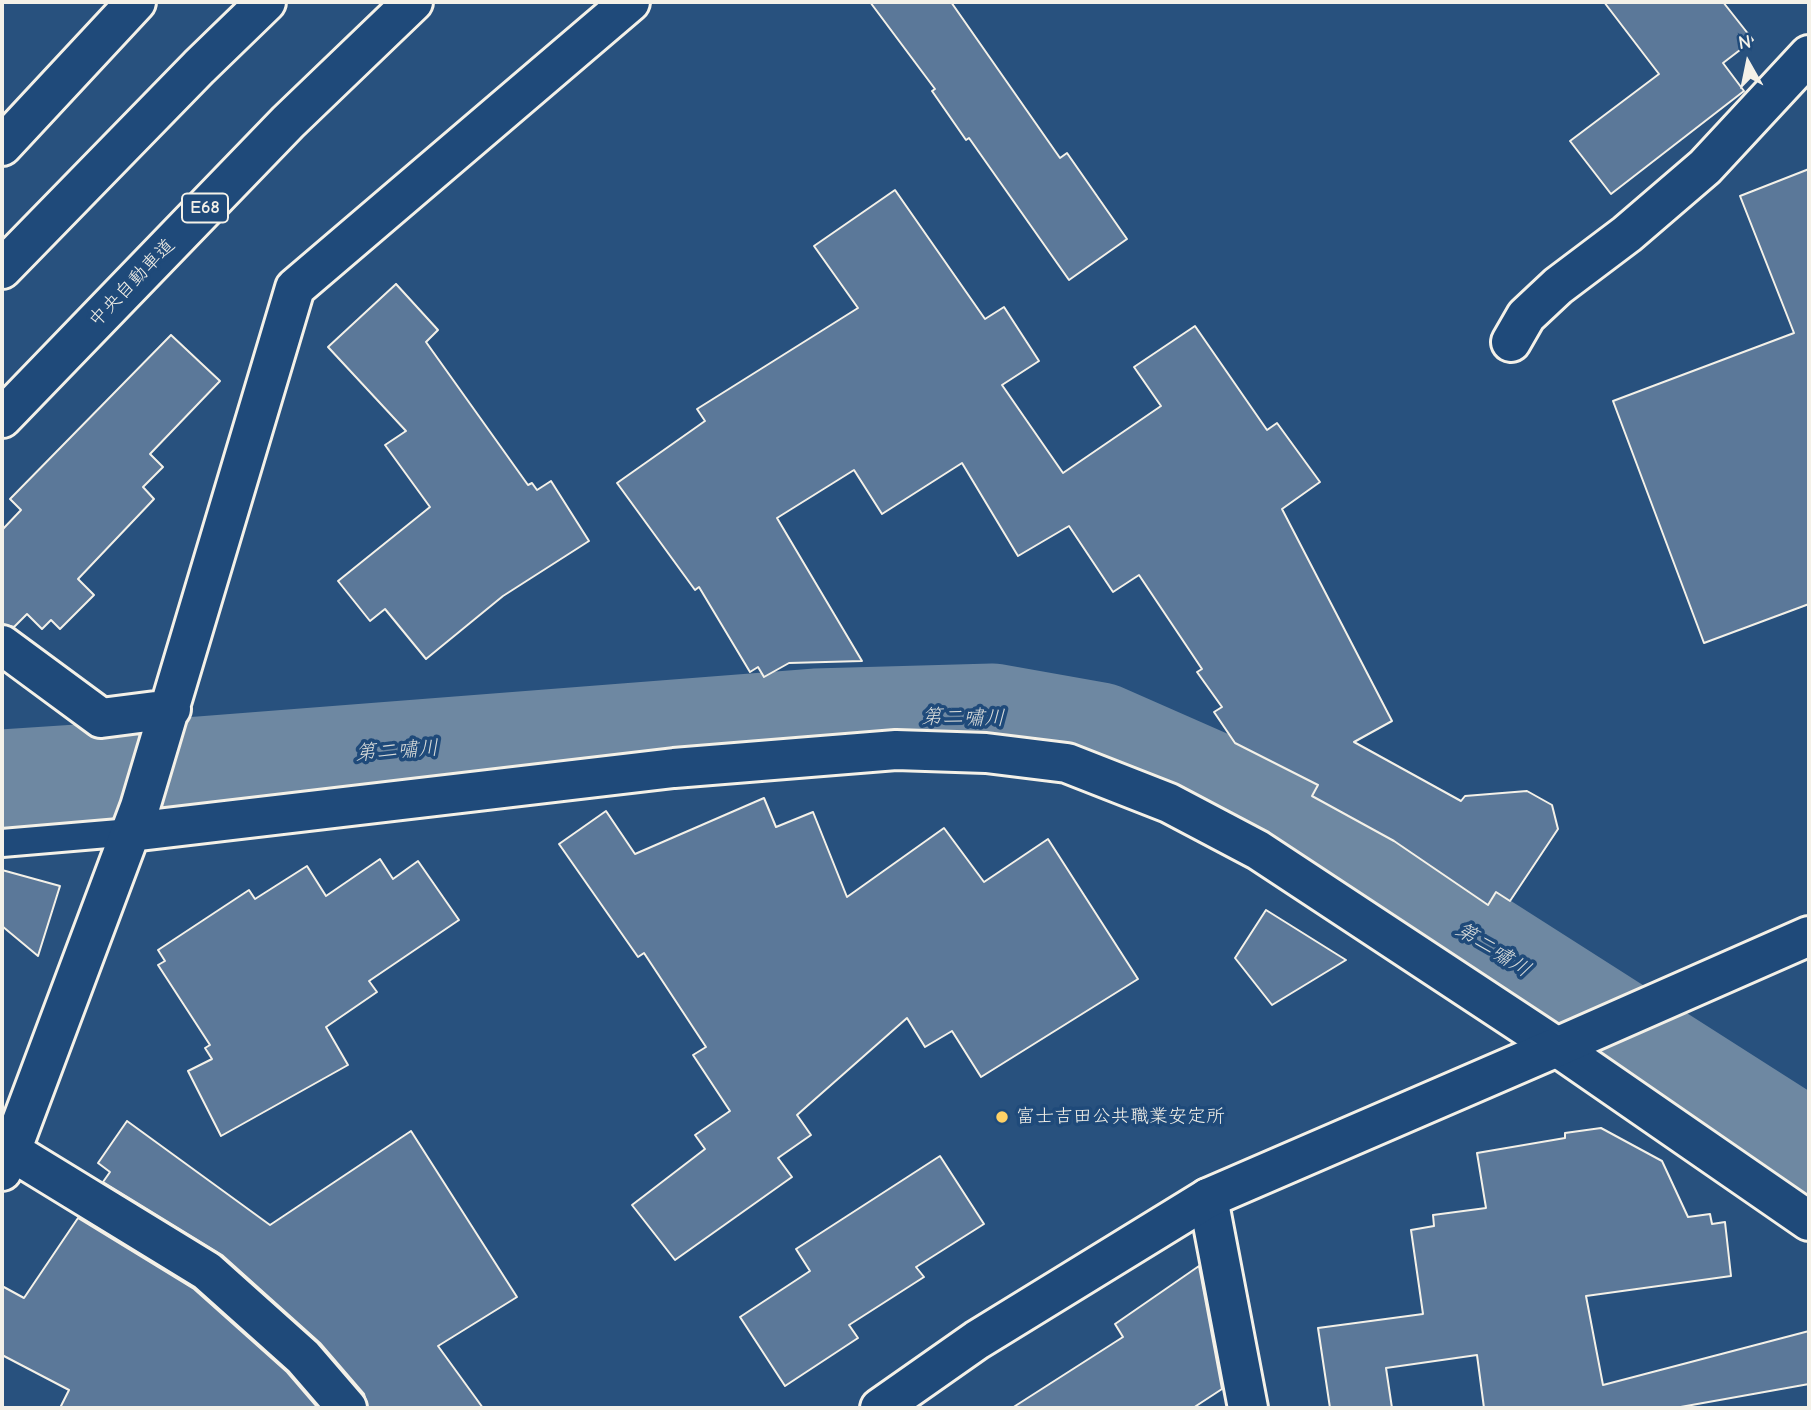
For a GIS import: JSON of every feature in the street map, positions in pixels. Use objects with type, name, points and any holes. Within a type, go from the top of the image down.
[{"type":"main road","points":[[2,146],[135,2]]},
{"type":"main road","points":[[2,269],[266,2]]},
{"type":"main road","name":"中央自動車道","points":[[2,418],[288,122],[412,2]]},
{"type":"main road","points":[[347,1408],[303,1357],[207,1271],[6,1161],[136,820],[295,288],[630,2]]},
{"type":"main road","points":[[1511,342],[1525,316],[1705,167],[1809,55]]},
{"type":"main road","points":[[2,645],[101,718],[166,726]]},
{"type":"main road","points":[[136,820],[674,768],[896,750],[986,753],[1067,763],[1169,803],[1258,850],[1574,1040],[1809,1222]]},
{"type":"main road","points":[[880,1408],[977,1340],[1208,1198],[1809,936]]},
{"type":"main road","points":[[1208,1198],[1248,1408]]},
{"type":"lane","points":[[2,843],[136,820]]},
{"type":"building","points":[[870,2],[951,2],[1060,158],[1067,153],[1127,239],[1069,280],[969,138],[966,140],[932,91],[935,89]]},
{"type":"building","points":[[1604,2],[1723,2],[1753,40],[1723,63],[1744,91],[1611,194],[1570,141],[1659,74]]},
{"type":"building","points":[[1809,169],[1809,604],[1704,643],[1613,401],[1794,333],[1740,196]]},
{"type":"building","points":[[895,190],[985,319],[1004,307],[1039,361],[1002,385],[1063,473],[1161,406],[1134,367],[1195,326],[1267,430],[1277,423],[1320,482],[1282,509],[1392,721],[1354,742],[1461,801],[1465,796],[1527,791],[1552,805],[1558,829],[1510,901],[1496,892],[1488,905],[1394,841],[1312,796],[1318,785],[1235,743],[1214,712],[1222,707],[1197,672],[1202,669],[1139,575],[1113,592],[1069,526],[1018,556],[962,463],[882,514],[854,470],[777,518],[862,661],[789,663],[764,677],[758,667],[750,672],[699,587],[695,590],[617,483],[705,421],[697,409],[858,308],[814,246]]},
{"type":"building","points":[[396,284],[438,330],[426,342],[528,485],[532,483],[537,490],[551,481],[589,541],[503,596],[426,659],[385,609],[370,621],[338,581],[430,507],[385,445],[406,431],[328,347]]},
{"type":"building","points":[[171,335],[220,381],[150,454],[163,467],[143,487],[154,499],[78,579],[94,595],[60,629],[51,620],[42,629],[27,614],[14,627],[2,624],[2,530],[21,510],[10,499]]},
{"type":"building","points":[[764,798],[776,827],[813,812],[847,897],[944,828],[984,882],[1048,839],[1138,979],[981,1077],[952,1031],[925,1047],[907,1018],[797,1115],[811,1135],[778,1158],[792,1177],[675,1260],[632,1205],[705,1149],[695,1135],[730,1111],[693,1055],[706,1047],[644,953],[638,957],[559,844],[606,811],[635,854]]},
{"type":"building","points":[[380,859],[393,879],[418,861],[459,920],[369,981],[377,992],[326,1027],[348,1065],[221,1136],[188,1071],[212,1059],[205,1048],[210,1045],[158,965],[165,961],[158,950],[249,890],[255,899],[307,866],[326,896]]},
{"type":"building","points":[[2,870],[60,886],[38,956],[2,926]]},
{"type":"building","points":[[1266,910],[1346,960],[1272,1005],[1235,958]]},
{"type":"building","points":[[127,1121],[270,1225],[411,1131],[517,1297],[438,1346],[483,1408],[368,1408],[364,1394],[320,1343],[222,1255],[103,1182],[110,1172],[98,1163]]},
{"type":"building","points":[[1601,1128],[1662,1161],[1688,1217],[1710,1214],[1712,1224],[1725,1222],[1731,1276],[1586,1296],[1603,1385],[1809,1331],[1809,1384],[1675,1408],[1484,1408],[1477,1355],[1386,1368],[1392,1408],[1330,1408],[1318,1328],[1423,1314],[1411,1230],[1434,1226],[1433,1215],[1486,1208],[1477,1153],[1565,1138],[1565,1133]]},
{"type":"building","points":[[940,1156],[984,1224],[916,1267],[924,1277],[849,1325],[858,1338],[785,1386],[740,1317],[810,1271],[796,1249]]},
{"type":"building","points":[[78,1218],[194,1289],[287,1372],[318,1408],[60,1408],[69,1390],[2,1355],[2,1286],[24,1298]]},
{"type":"building","points":[[1199,1266],[1222,1389],[1193,1408],[1012,1408],[1123,1337],[1115,1324]]},
{"type":"waterway","name":"第二嘯川","points":[[2,781],[815,720],[993,715],[1100,734],[1225,789],[1376,876],[1809,1152]]},
{"type":"place","name":"富士吉田公共職業安定所","points":[[1002,1117]]}]
